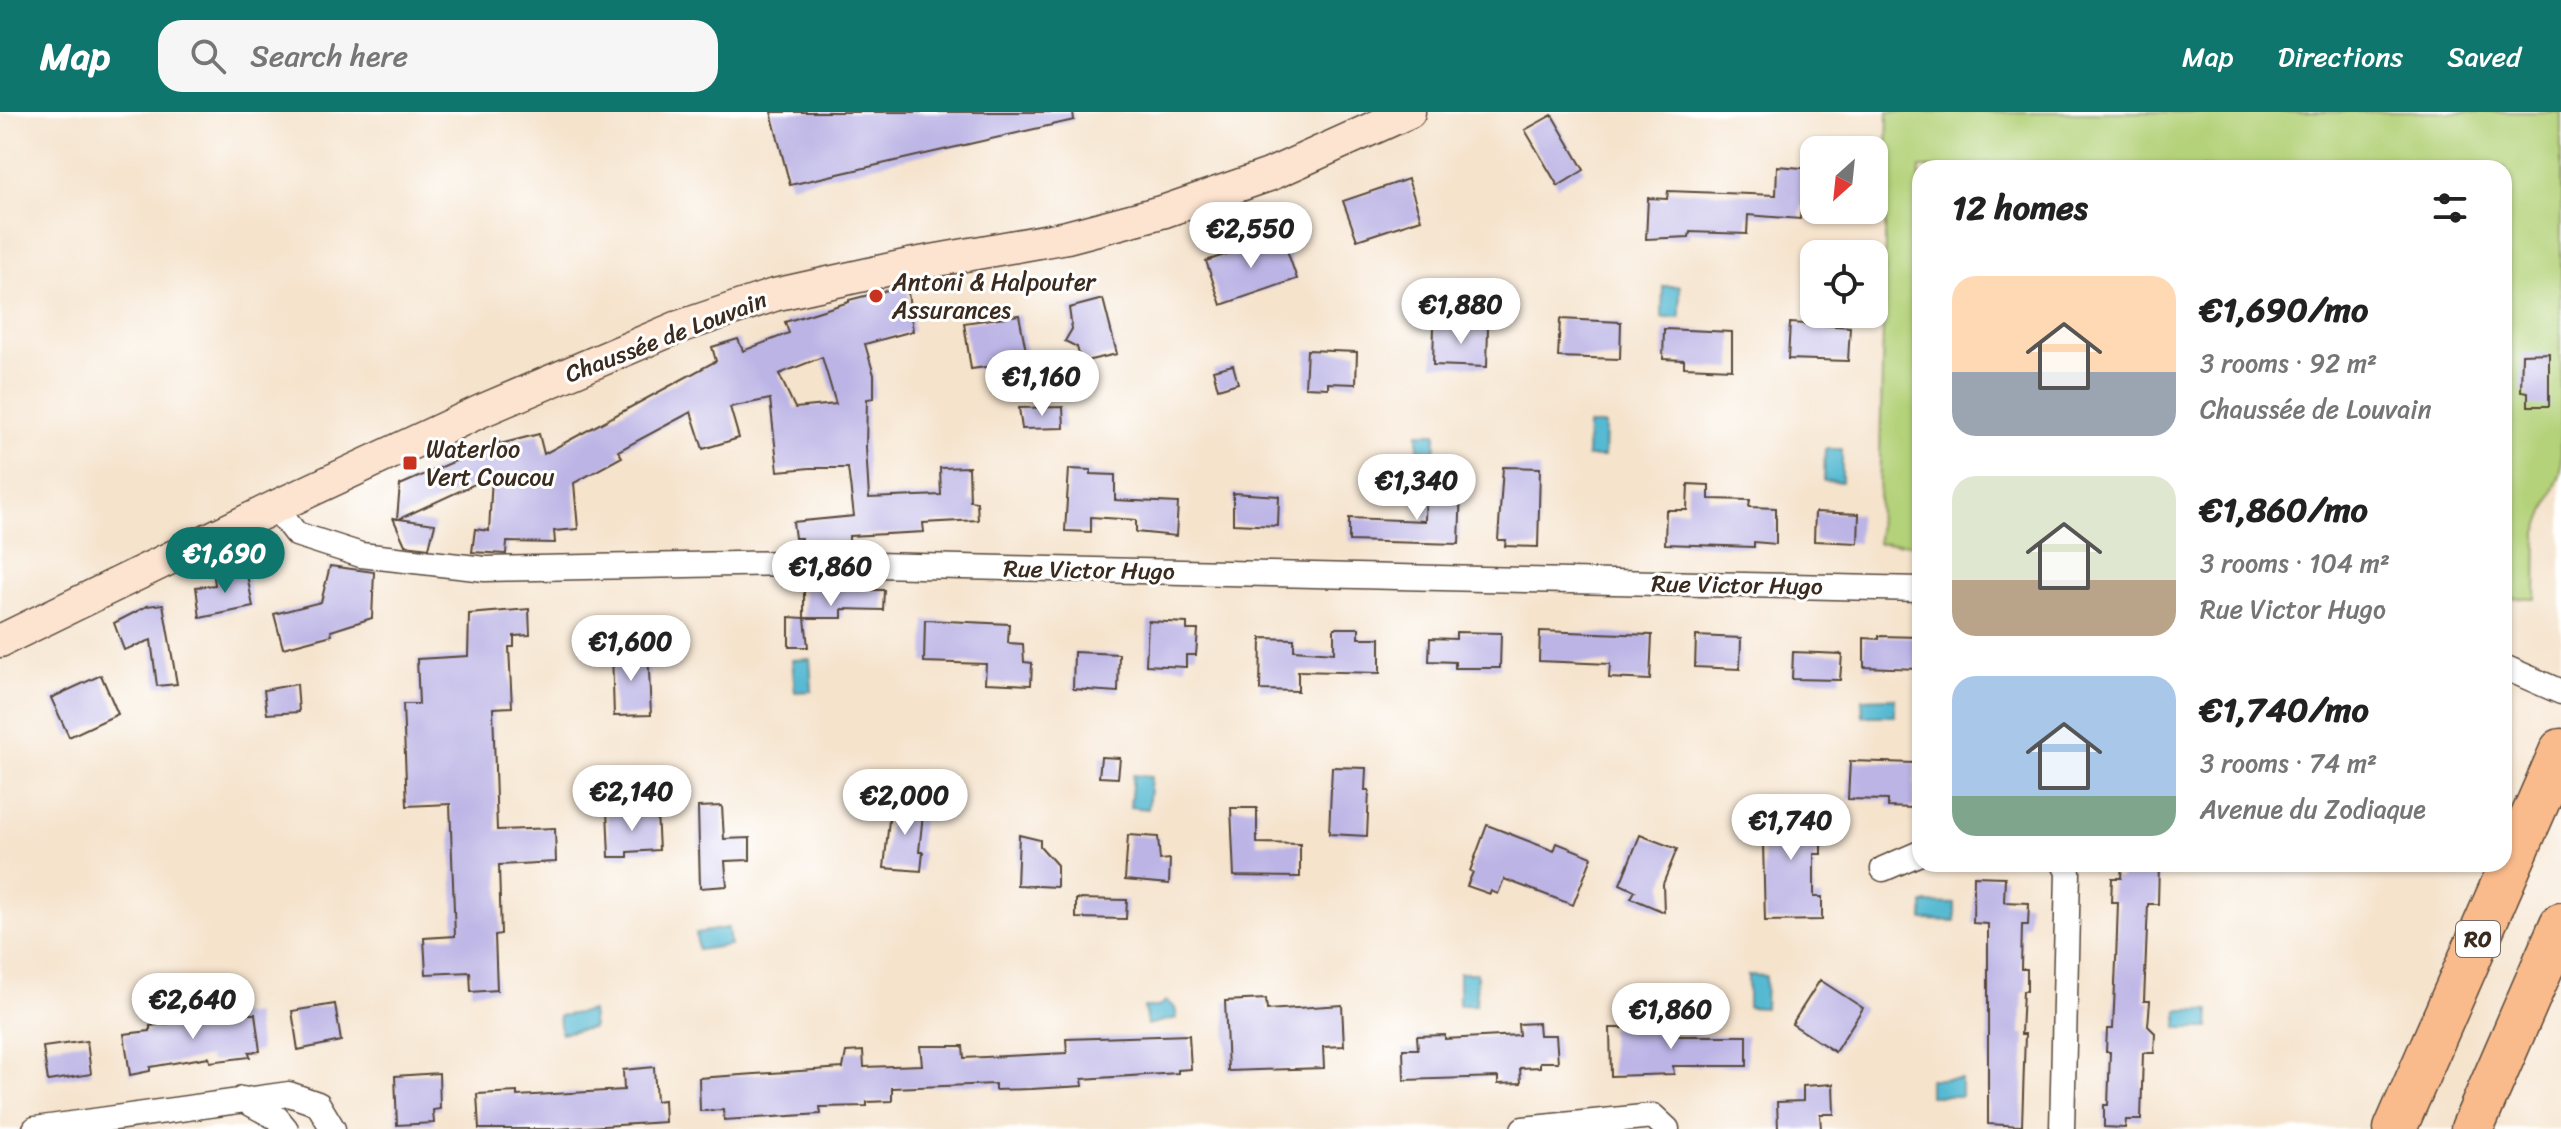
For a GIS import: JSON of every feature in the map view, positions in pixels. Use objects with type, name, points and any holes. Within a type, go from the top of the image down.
[{"type":"highway","name":"R0","points":[[2512,862],[2561,750]]},
{"type":"highway","name":"R0","points":[[2395,1129],[2508,872]]},
{"type":"highway","points":[[2472,1129],[2561,924]]},
{"type":"main road","name":"Chaussée de Louvain","points":[[0,641],[481,411],[676,328],[774,295],[909,265],[1067,237],[1165,211],[1269,175],[1409,112]]},
{"type":"street","name":"Rue Victor Hugo","points":[[275,507],[296,534],[361,555],[485,569],[788,563],[1912,589]]},
{"type":"street","points":[[2512,671],[2561,692]]},
{"type":"street","points":[[1883,869],[1912,856]]},
{"type":"street","points":[[2062,1129],[2068,872]]},
{"type":"street","points":[[35,1129],[289,1094],[318,1104],[333,1129]]},
{"type":"street","points":[[242,1099],[277,1118],[286,1129]]},
{"type":"street","points":[[1523,1129],[1653,1116],[1667,1129]]},
{"type":"green space","points":[[1888,112],[2561,112],[2561,472],[2537,532],[2536,599],[2512,598],[2512,160],[1912,160],[1912,544],[1878,543],[1883,328],[1888,328],[1888,240],[1885,240],[1885,224],[1888,224]]},
{"type":"water","points":[[1663,286],[1680,286],[1680,318],[1662,318]]},
{"type":"water","points":[[1475,291],[1507,292],[1507,309],[1475,309]]},
{"type":"water","points":[[1588,425],[1605,425],[1604,457],[1587,457]]},
{"type":"water","points":[[1418,433],[1436,433],[1435,465],[1418,465]]},
{"type":"water","points":[[1825,449],[1842,449],[1842,482],[1824,481]]},
{"type":"water","points":[[810,659],[812,691],[795,692],[792,660]]},
{"type":"water","points":[[1895,698],[1895,716],[1863,716],[1862,699]]},
{"type":"water","points":[[1133,775],[1151,777],[1148,809],[1130,807]]},
{"type":"water","points":[[1923,903],[1955,904],[1955,921],[1923,920]]},
{"type":"water","points":[[728,928],[730,945],[698,950],[696,933]]},
{"type":"water","points":[[1459,973],[1477,973],[1476,1005],[1459,1005]]},
{"type":"water","points":[[1748,975],[1766,976],[1765,1008],[1748,1007]]},
{"type":"water","points":[[1620,983],[1637,983],[1638,1015],[1621,1016]]},
{"type":"water","points":[[1166,1001],[1175,1008],[1177,1018],[1147,1025],[1144,1007],[1157,1007]]},
{"type":"water","points":[[2178,1010],[2210,1010],[2209,1028],[2177,1028]]},
{"type":"water","points":[[591,1011],[593,1028],[561,1033],[559,1016]]},
{"type":"water","points":[[1929,1079],[1961,1079],[1961,1096],[1929,1096]]},
{"type":"building","points":[[771,112],[1073,112],[1074,120],[790,185]]},
{"type":"building","points":[[1552,115],[1584,170],[1558,186],[1525,130]]},
{"type":"building","points":[[1777,166],[1800,168],[1800,219],[1748,215],[1747,234],[1690,232],[1689,237],[1646,239],[1648,198],[1667,199],[1668,191],[1776,195]]},
{"type":"building","points":[[1408,179],[1421,219],[1357,240],[1343,201]]},
{"type":"building","points":[[1282,236],[1297,279],[1221,305],[1206,261]]},
{"type":"building","points":[[907,285],[913,331],[865,344],[874,375],[874,398],[867,399],[869,498],[941,495],[940,468],[969,467],[970,501],[977,502],[978,520],[923,523],[924,532],[849,536],[849,546],[798,548],[801,538],[795,538],[793,522],[854,516],[848,468],[778,471],[770,399],[730,407],[739,438],[703,449],[691,412],[618,451],[622,457],[574,483],[578,529],[554,531],[555,543],[507,542],[506,554],[472,552],[475,529],[489,531],[492,476],[399,519],[435,524],[429,548],[405,545],[393,518],[397,519],[400,485],[499,442],[539,434],[544,454],[716,361],[712,347],[738,339],[743,351],[789,333],[785,322],[849,300]],"holes":[[[822,357],[836,404],[795,408],[779,374]]]},
{"type":"building","points":[[1103,299],[1117,354],[1081,362],[1077,347],[1065,341],[1072,329],[1069,308]]},
{"type":"building","points":[[1019,315],[1028,361],[971,369],[964,323]]},
{"type":"building","points":[[1560,319],[1621,322],[1620,359],[1558,357]]},
{"type":"building","points":[[1790,323],[1800,324],[1800,328],[1850,328],[1848,361],[1788,359]]},
{"type":"building","points":[[1434,325],[1488,326],[1487,367],[1433,365]]},
{"type":"building","points":[[1664,329],[1732,332],[1732,369],[1684,367],[1684,360],[1663,359]]},
{"type":"building","points":[[1307,350],[1357,352],[1356,384],[1328,383],[1328,388],[1305,387]]},
{"type":"building","points":[[2549,353],[2549,406],[2528,406],[2528,392],[2521,391],[2522,354]]},
{"type":"building","points":[[1233,365],[1238,383],[1218,389],[1213,370]]},
{"type":"building","points":[[1063,407],[1064,428],[1022,429],[1019,408]]},
{"type":"building","points":[[1503,467],[1540,468],[1538,547],[1505,546],[1506,540],[1498,540]]},
{"type":"building","points":[[1069,469],[1115,475],[1115,500],[1178,503],[1176,536],[1136,532],[1136,520],[1091,517],[1091,532],[1065,531]]},
{"type":"building","points":[[1426,484],[1461,485],[1459,544],[1349,541],[1349,518],[1425,521]]},
{"type":"building","points":[[1688,484],[1709,485],[1709,499],[1750,500],[1749,507],[1776,508],[1776,544],[1754,542],[1754,547],[1665,544],[1666,510],[1687,510]]},
{"type":"building","points":[[1233,493],[1279,496],[1278,526],[1233,524]]},
{"type":"building","points":[[1815,512],[1859,514],[1858,543],[1814,541]]},
{"type":"building","points":[[330,566],[374,572],[372,618],[331,631],[332,635],[283,648],[274,614],[321,602]]},
{"type":"building","points":[[246,569],[253,607],[200,618],[196,587],[215,585],[214,577]]},
{"type":"building","points":[[804,589],[884,590],[883,610],[842,609],[842,618],[805,618],[808,647],[789,647],[789,617],[804,618]]},
{"type":"building","points":[[163,604],[177,684],[157,686],[151,640],[124,650],[114,623],[147,606]]},
{"type":"building","points":[[529,609],[530,635],[514,636],[514,647],[509,647],[512,707],[493,708],[497,830],[555,828],[556,862],[499,865],[501,934],[495,935],[497,990],[471,992],[470,972],[426,974],[424,938],[455,936],[450,804],[407,806],[403,704],[419,704],[417,659],[468,656],[469,614]]},
{"type":"building","points":[[925,620],[1009,624],[1008,643],[1023,644],[1024,662],[1032,663],[1031,685],[985,683],[986,664],[924,662]]},
{"type":"building","points":[[1148,621],[1187,623],[1187,630],[1198,630],[1196,655],[1186,655],[1186,667],[1146,665]]},
{"type":"building","points":[[1334,628],[1359,628],[1359,638],[1380,638],[1380,673],[1298,671],[1298,691],[1260,690],[1261,638],[1294,639],[1294,650],[1334,653]]},
{"type":"building","points":[[1540,631],[1652,635],[1650,680],[1609,678],[1610,664],[1539,661]]},
{"type":"building","points":[[1456,632],[1501,633],[1500,668],[1455,668],[1455,662],[1429,661],[1430,638],[1456,639]]},
{"type":"building","points":[[1696,636],[1741,638],[1740,669],[1695,667]]},
{"type":"building","points":[[1879,636],[1912,637],[1912,669],[1864,667],[1864,638],[1879,639]]},
{"type":"building","points":[[648,649],[651,715],[614,716],[612,651]]},
{"type":"building","points":[[1074,652],[1119,654],[1118,692],[1073,689]]},
{"type":"building","points":[[1793,652],[1842,654],[1840,680],[1792,679]]},
{"type":"building","points":[[101,675],[118,714],[69,737],[51,698]]},
{"type":"building","points":[[297,684],[299,712],[267,714],[264,690]]},
{"type":"building","points":[[1101,757],[1120,758],[1118,778],[1099,777]]},
{"type":"building","points":[[1850,761],[1912,763],[1912,808],[1888,807],[1888,800],[1848,799]]},
{"type":"building","points":[[1332,767],[1366,768],[1365,790],[1369,790],[1367,836],[1329,834]]},
{"type":"building","points":[[891,801],[924,804],[919,852],[923,852],[921,871],[884,868]]},
{"type":"building","points":[[1821,804],[1821,854],[1814,854],[1814,897],[1822,897],[1822,920],[1765,921],[1762,805]]},
{"type":"building","points":[[722,806],[724,839],[750,838],[750,860],[725,861],[727,886],[700,888],[698,807]]},
{"type":"building","points":[[1231,808],[1257,808],[1257,843],[1300,844],[1300,877],[1234,876]]},
{"type":"building","points":[[607,810],[657,812],[659,850],[628,852],[628,857],[609,857]]},
{"type":"building","points":[[1487,825],[1554,851],[1557,843],[1592,857],[1573,905],[1504,879],[1498,894],[1467,886]]},
{"type":"building","points":[[1019,835],[1040,840],[1040,846],[1057,865],[1057,887],[1017,885]]},
{"type":"building","points":[[1128,835],[1158,837],[1160,860],[1170,859],[1169,884],[1125,880]]},
{"type":"building","points":[[1640,835],[1677,849],[1663,884],[1664,912],[1631,898],[1635,891],[1620,884]]},
{"type":"building","points":[[2121,872],[2159,872],[2158,904],[2148,904],[2144,1001],[2150,1001],[2148,1026],[2155,1033],[2154,1053],[2143,1053],[2141,1120],[2126,1120],[2125,1128],[2104,1127],[2110,1052],[2106,1052],[2107,1029],[2113,1029],[2118,902],[2111,902],[2112,878],[2121,878]]},
{"type":"building","points":[[1974,876],[2005,877],[2004,902],[2029,903],[2028,925],[2022,925],[2021,969],[2027,969],[2027,991],[2023,991],[2021,1034],[2025,1034],[2022,1126],[1988,1124],[1988,924],[1973,923]]},
{"type":"building","points":[[1076,899],[1127,900],[1126,919],[1076,918]]},
{"type":"building","points":[[1820,980],[1863,1008],[1835,1052],[1792,1024]]},
{"type":"building","points":[[1266,999],[1267,1010],[1342,1005],[1344,1046],[1323,1047],[1324,1068],[1228,1071],[1225,1001]]},
{"type":"building","points":[[335,1004],[341,1041],[298,1050],[292,1011]]},
{"type":"building","points":[[202,1014],[255,1014],[260,1051],[249,1052],[250,1057],[210,1062],[209,1057],[150,1067],[150,1071],[130,1075],[124,1034],[150,1031],[150,1026],[203,1019]]},
{"type":"building","points":[[1538,1023],[1539,1035],[1556,1035],[1558,1062],[1540,1062],[1540,1067],[1520,1068],[1521,1083],[1498,1084],[1498,1077],[1404,1080],[1403,1049],[1418,1049],[1417,1036],[1445,1035],[1445,1039],[1519,1035],[1518,1024]]},
{"type":"building","points":[[1610,1028],[1672,1028],[1672,1036],[1747,1036],[1747,1066],[1673,1066],[1674,1074],[1611,1076]]},
{"type":"building","points":[[1189,1035],[1191,1069],[1178,1070],[1178,1073],[1082,1079],[1083,1086],[1031,1089],[995,1090],[995,1084],[892,1088],[892,1101],[867,1102],[867,1106],[820,1107],[821,1114],[724,1120],[723,1110],[700,1111],[699,1078],[843,1068],[846,1052],[863,1051],[864,1067],[922,1065],[920,1046],[963,1046],[964,1058],[1067,1053],[1066,1039]]},
{"type":"building","points":[[87,1041],[91,1074],[48,1081],[43,1047]]},
{"type":"building","points":[[654,1067],[656,1101],[664,1100],[665,1122],[556,1129],[479,1129],[477,1094],[517,1092],[517,1096],[624,1090],[623,1070]]},
{"type":"building","points":[[439,1073],[440,1109],[433,1110],[434,1123],[397,1125],[395,1076]]},
{"type":"building","points":[[1833,1084],[1834,1114],[1820,1114],[1821,1129],[1778,1129],[1777,1102],[1803,1101],[1803,1086]]},
{"type":"place","name":"Antoni & Halpouter Assurances","points":[[876,296]]},
{"type":"place","name":"Waterloo Vert Coucou","points":[[410,463]]}]
